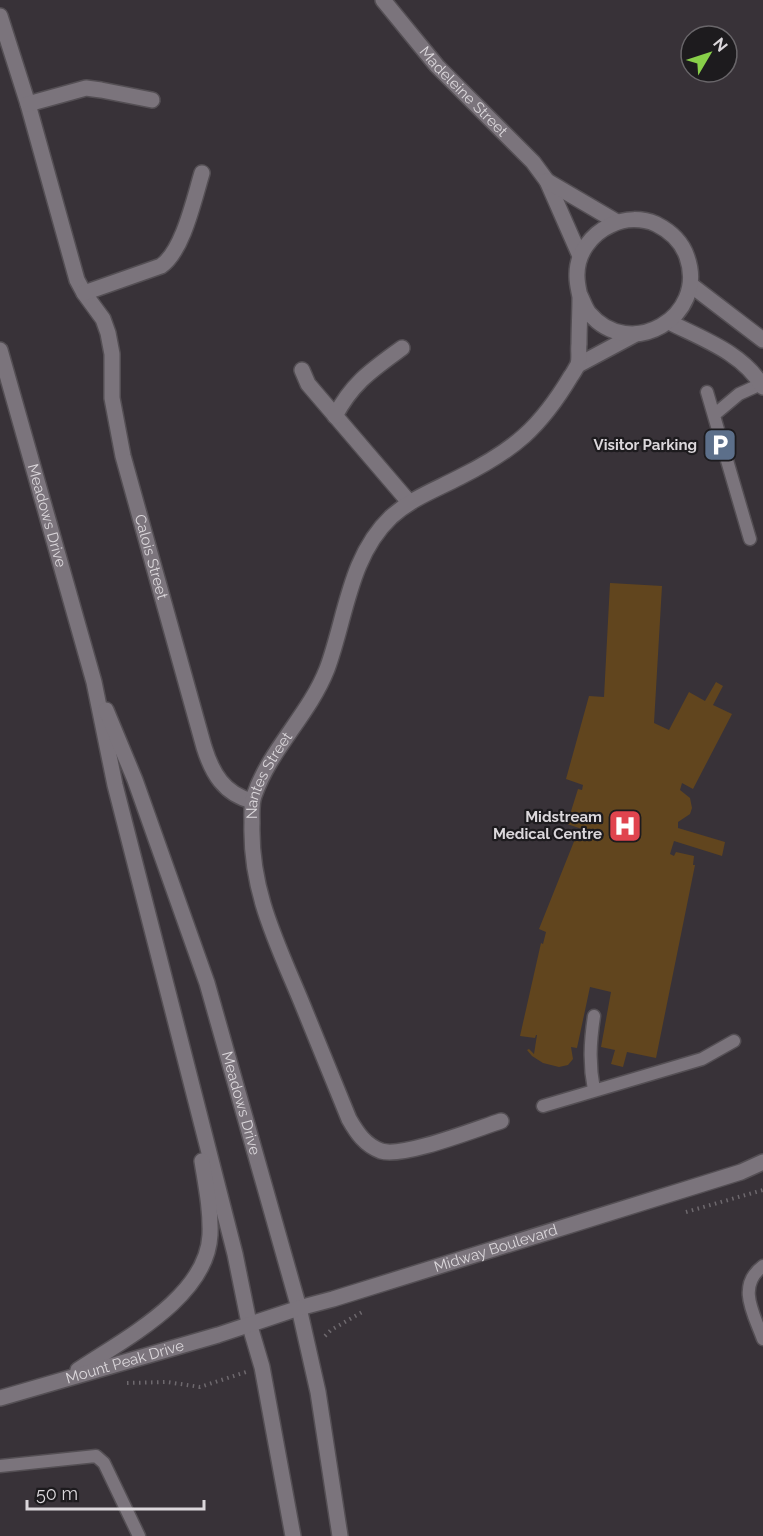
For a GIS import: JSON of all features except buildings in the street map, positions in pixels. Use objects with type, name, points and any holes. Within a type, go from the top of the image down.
[{"type":"street","name":"Madeleine Street","points":[[383,0],[437,66],[533,162],[547,181],[580,256],[577,276],[580,295]]},
{"type":"street","name":"Calois Street","points":[[0,16],[28,104],[77,280],[103,318],[108,333],[112,354],[112,398],[123,456],[209,762],[218,779],[232,792],[240,798],[252,801]]},
{"type":"street","points":[[28,104],[86,88],[152,100]]},
{"type":"street","points":[[84,293],[161,266],[168,261],[178,246],[202,173]]},
{"type":"street","name":"Madeleine Street","points":[[547,181],[617,222]]},
{"type":"street","points":[[580,256],[590,240],[602,229],[617,222],[633,219],[649,221],[671,233],[686,253],[691,268],[691,285],[683,306],[669,322],[654,330],[637,334],[620,332],[604,325],[589,312],[580,295]]},
{"type":"street","points":[[691,285],[763,340]]},
{"type":"street","points":[[578,365],[580,295]]},
{"type":"street","points":[[669,322],[730,352],[755,373],[762,385]]},
{"type":"street","name":"Nantes Street","points":[[501,1121],[401,1152],[382,1151],[366,1143],[357,1133],[349,1119],[268,922],[256,886],[251,843],[252,801],[261,778],[279,745],[324,677],[352,580],[367,546],[388,520],[409,502],[497,458],[545,417],[578,365],[637,334]]},
{"type":"street","points":[[335,416],[344,398],[359,380],[402,348]]},
{"type":"street","name":"Meadows Drive","points":[[0,350],[94,682],[115,784],[235,1254],[249,1323],[262,1367],[293,1536]]},
{"type":"street","points":[[302,370],[308,384],[409,502]]},
{"type":"street","name":"Meadows Drive","points":[[94,682],[135,780],[207,983],[299,1308],[318,1392],[340,1536]]},
{"type":"street","points":[[66,1378],[172,1306],[192,1284],[203,1261],[210,1238],[209,1200],[183,1047]]},
{"type":"street","name":"Midway Boulevard","points":[[249,1323],[741,1172],[763,1161]]},
{"type":"street","name":"Midway Boulevard","points":[[741,1172],[763,1169]]},
{"type":"street","name":"Mount Peak Drive","points":[[0,1398],[218,1335],[249,1323]]},
{"type":"lane","points":[[714,415],[739,394],[762,385]]},
{"type":"lane","points":[[707,392],[750,539]]},
{"type":"lane","points":[[594,1016],[589,1047],[594,1090]]},
{"type":"lane","points":[[543,1106],[702,1059],[734,1041]]},
{"type":"lane","points":[[763,1266],[750,1280],[748,1295],[763,1339]]},
{"type":"lane","points":[[0,1466],[96,1456],[104,1463],[139,1536]]},
{"type":"path","points":[[684,1212],[763,1190]]},
{"type":"path","points":[[309,1352],[331,1330],[365,1311]]},
{"type":"path","points":[[120,1383],[167,1382],[200,1387],[262,1367]]},
{"type":"place","name":"Visitor Parking","points":[[720,445]]},
{"type":"place","name":"Midstream Medical Centre","points":[[625,826]]}]
